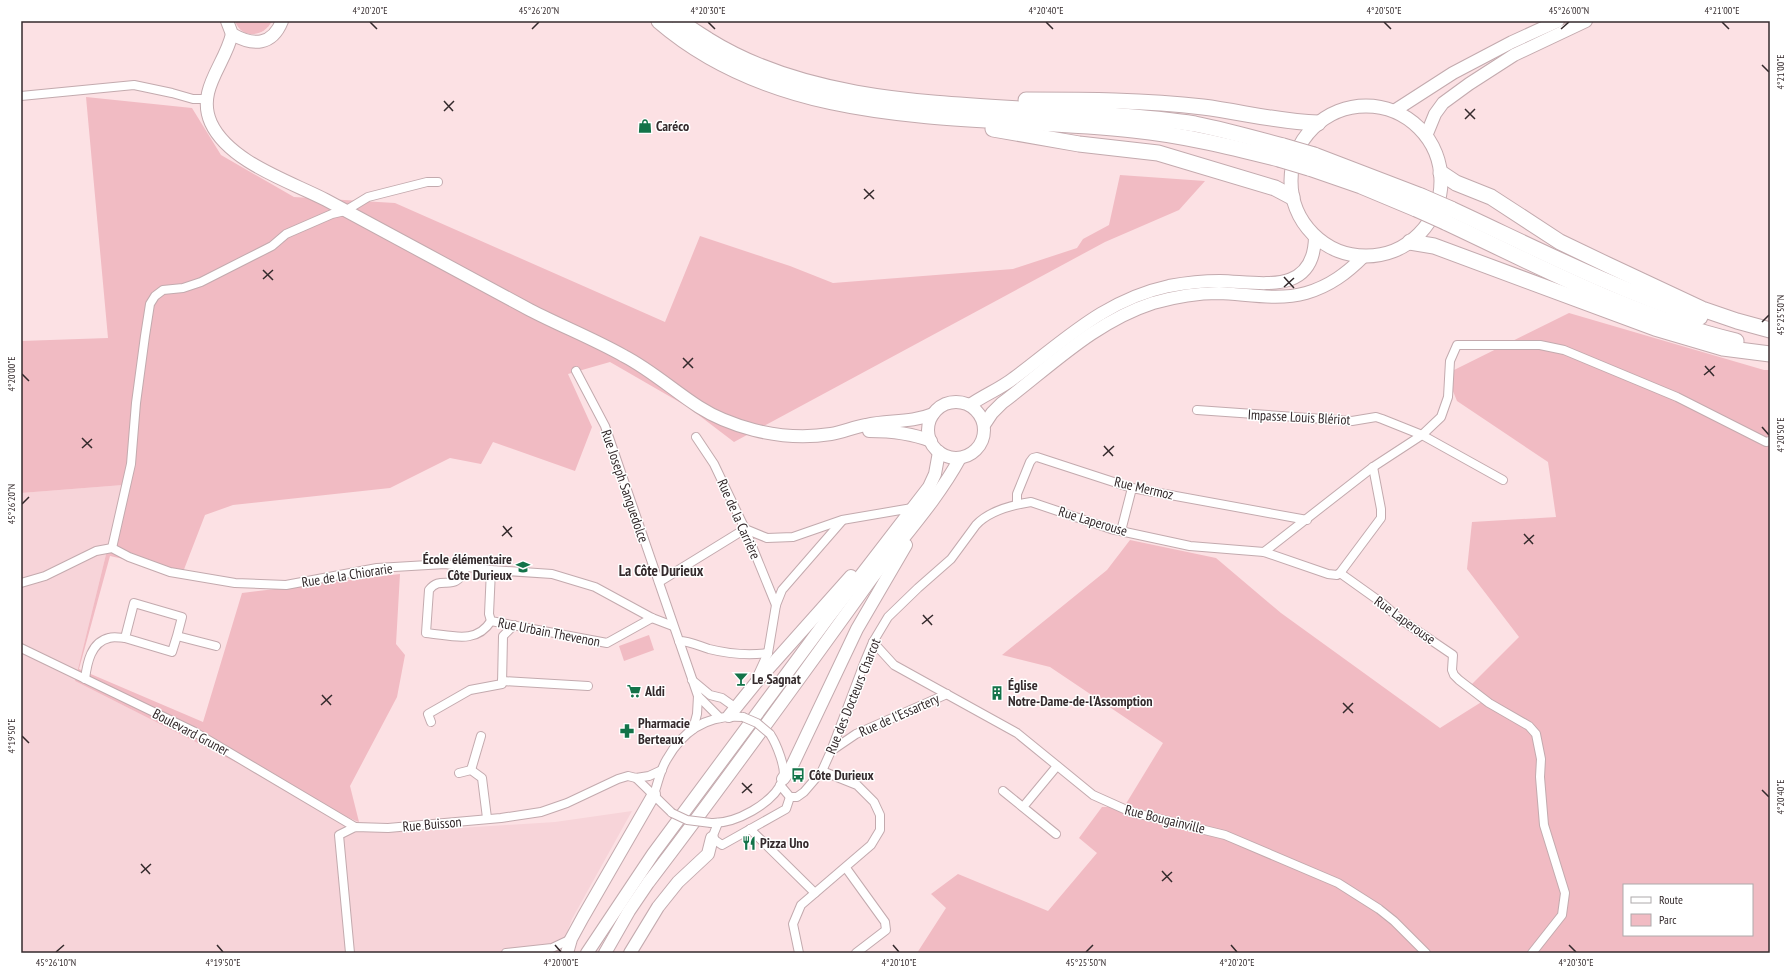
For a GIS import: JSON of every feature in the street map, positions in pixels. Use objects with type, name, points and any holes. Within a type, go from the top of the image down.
[{"type":"highway","points":[[659,21],[672,32],[720,63],[764,82],[834,102],[904,107],[1132,130],[1281,153],[1312,162],[1361,186],[1419,203],[1663,305],[1729,327],[1770,336]]},
{"type":"highway","points":[[680,21],[728,52],[769,70],[904,107],[1079,144],[1158,153],[1275,188],[1292,198]]},
{"type":"highway","points":[[904,107],[1141,101],[1203,107],[1294,122],[1318,123]]},
{"type":"highway","points":[[1441,173],[1456,182],[1492,197],[1560,242],[1608,266],[1702,309],[1737,322],[1770,330]]},
{"type":"highway","points":[[1448,216],[1594,292],[1653,315],[1727,339],[1770,349]]},
{"type":"highway","points":[[1410,242],[1434,246],[1589,305],[1672,334],[1723,348],[1770,354]]},
{"type":"main road","points":[[227,21],[232,34],[230,45],[219,68],[211,80],[205,99],[211,124],[219,137],[230,149],[248,162],[345,211],[533,311],[627,357],[702,409],[729,422],[756,430],[785,435],[812,436],[840,432],[866,425],[912,421],[933,414]]},
{"type":"main road","points":[[232,34],[247,42],[260,42],[275,34],[282,21]]},
{"type":"main road","points":[[1512,42],[1542,21]]},
{"type":"main road","points":[[1394,111],[1453,73],[1512,42],[1558,21]]},
{"type":"main road","points":[[1426,136],[1435,114],[1443,103],[1469,84],[1514,55],[1586,21]]},
{"type":"main road","points":[[219,68],[237,48],[247,42]]},
{"type":"main road","points":[[1362,106],[1378,107],[1394,111],[1406,117],[1426,136],[1436,153],[1441,173],[1440,193],[1435,212],[1424,229],[1410,242],[1396,250],[1380,255],[1364,256],[1347,254],[1330,247],[1316,237],[1305,226],[1297,212],[1292,198],[1291,177],[1295,157],[1304,138],[1318,123],[1331,114],[1346,108],[1362,106]]},
{"type":"main road","points":[[970,405],[1014,378],[1085,322],[1111,307],[1139,295],[1167,287],[1196,282],[1219,281],[1272,283],[1295,277],[1305,270],[1312,261],[1316,237]]},
{"type":"main road","points":[[984,425],[992,413],[1002,403],[1072,348],[1098,329],[1124,315],[1159,302],[1196,295],[1219,293],[1270,297],[1305,294],[1341,278],[1364,256]]},
{"type":"main road","points":[[962,402],[970,405],[977,410],[984,425],[984,435],[980,444],[974,452],[960,458],[951,457],[939,452],[931,441],[928,432],[929,423],[933,414],[938,408],[950,403],[962,402]]},
{"type":"main road","points":[[840,432],[891,431],[919,436],[931,441]]},
{"type":"main road","points":[[587,953],[653,854],[932,480],[937,466],[939,452]]},
{"type":"main road","points":[[782,782],[792,768],[857,629],[925,512],[960,458]]},
{"type":"main road","points":[[732,715],[750,690],[912,508]]},
{"type":"main road","points":[[605,953],[629,911],[648,883],[878,569],[925,512]]},
{"type":"main road","points":[[567,953],[572,939],[654,794]]},
{"type":"main road","points":[[630,953],[658,907],[678,882],[708,854],[712,838]]},
{"type":"street","points":[[21,96],[134,85],[193,99],[205,99]]},
{"type":"street","points":[[21,583],[45,576],[96,552],[112,548],[131,464],[137,395],[150,304],[158,293],[163,290],[183,288],[201,282],[272,246],[286,234],[332,214],[345,211],[368,197],[427,182],[438,182]]},
{"type":"street","points":[[1264,552],[1307,520],[1373,466],[1422,435],[1441,417],[1448,397],[1450,361],[1457,345],[1540,345],[1564,350],[1677,397],[1766,442],[1770,441]]},
{"type":"street","name":"Rue Joseph Sanguedolce","points":[[576,371],[605,426],[674,626],[683,641],[692,680],[698,696]]},
{"type":"street","name":"Impasse Louis Blériot","points":[[1197,410],[1352,421],[1376,417],[1422,435],[1503,480]]},
{"type":"street","name":"Rue de la Carrière","points":[[696,437],[714,464],[745,529],[776,605]]},
{"type":"street","name":"Rue Mermoz","points":[[1017,504],[1017,494],[1030,462],[1033,458],[1037,457],[1132,488],[1307,520]]},
{"type":"street","points":[[1340,573],[1381,518],[1381,509],[1373,466]]},
{"type":"street","points":[[1121,531],[1132,488]]},
{"type":"street","name":"Rue Laperouse","points":[[1017,504],[1031,502],[1121,531],[1190,546],[1264,552],[1328,574],[1337,575],[1340,573],[1400,619],[1453,655],[1452,670],[1459,680],[1489,703],[1529,726],[1536,734],[1541,759],[1540,777],[1544,825],[1565,893],[1562,915],[1532,953]]},
{"type":"street","name":"Rue des Docteurs Charcot","points":[[712,838],[722,845],[750,830],[786,808],[794,797],[813,782],[822,771],[831,751],[873,642],[894,610],[952,559],[980,520],[1017,504]]},
{"type":"street","points":[[659,582],[745,529],[761,537],[777,539],[793,537],[842,520],[912,508]]},
{"type":"street","points":[[750,690],[768,653],[776,605],[782,590],[842,520]]},
{"type":"street","name":"Rue de la Chiorarie","points":[[112,548],[129,557],[170,572],[235,583],[286,585],[377,568],[445,564],[490,570],[552,574],[595,588],[652,618],[674,626]]},
{"type":"street","points":[[466,567],[456,582],[452,584],[438,582],[429,590],[426,633],[469,637],[478,635],[491,621]]},
{"type":"street","name":"Rue Urbain Thevenon","points":[[490,570],[489,614],[491,621],[607,643],[652,618]]},
{"type":"street","points":[[85,679],[88,657],[100,643],[110,637],[125,638],[172,652],[182,617],[134,603],[125,638]]},
{"type":"street","points":[[431,722],[428,714],[470,690],[502,684],[503,636],[514,625]]},
{"type":"street","points":[[177,636],[216,646]]},
{"type":"street","points":[[683,641],[729,654],[752,656],[768,653]]},
{"type":"street","name":"Rue Bougainville","points":[[873,642],[894,665],[1017,733],[1088,792],[1121,809],[1160,820],[1225,835],[1338,883],[1379,909],[1426,953]]},
{"type":"street","name":"Boulevard Gruner","points":[[21,648],[193,731],[355,828]]},
{"type":"street","points":[[692,680],[710,695],[722,698],[732,715]]},
{"type":"street","points":[[502,681],[588,686]]},
{"type":"street","name":"Rue de l'Essartery","points":[[831,751],[856,734],[947,694]]},
{"type":"street","points":[[698,696],[709,709],[757,723],[770,734],[777,744],[781,757],[782,782],[794,797]]},
{"type":"street","points":[[693,729],[697,714],[698,696]]},
{"type":"street","points":[[654,794],[662,770],[673,750],[693,729],[707,720],[732,715]]},
{"type":"street","points":[[471,770],[481,736]]},
{"type":"street","points":[[1023,807],[1057,766]]},
{"type":"street","points":[[459,773],[471,770]]},
{"type":"street","points":[[471,770],[482,778],[487,818]]},
{"type":"street","name":"Rue Buisson","points":[[355,828],[388,828],[487,818],[501,818],[541,812],[567,803],[618,779],[628,776],[636,778],[655,774],[662,770]]},
{"type":"street","points":[[799,953],[793,924],[801,905],[871,846],[880,830],[880,815],[874,802],[857,785],[822,771]]},
{"type":"street","points":[[636,778],[672,813],[686,820],[714,823],[741,817],[762,805],[782,782]]},
{"type":"street","points":[[1003,791],[1056,834]]},
{"type":"street","points":[[712,838],[714,823]]},
{"type":"street","points":[[350,953],[339,835],[355,828]]},
{"type":"street","points":[[750,830],[815,893]]},
{"type":"street","points":[[846,868],[885,922],[886,930],[856,953]]},
{"type":"street","points":[[512,953],[552,948],[572,939]]},
{"type":"shaded area","points":[[123,485],[75,681],[336,813],[359,822],[444,829],[555,822],[632,811],[572,919],[559,953],[21,953],[21,493]]},
{"type":"green space","points":[[235,21],[272,21],[259,33],[248,34],[238,27]]},
{"type":"green space","points":[[86,97],[192,108],[221,155],[294,197],[395,203],[665,322],[700,236],[790,266],[833,283],[1013,269],[1077,248],[1083,239],[1109,225],[1120,175],[1205,181],[1179,210],[1105,242],[734,442],[688,407],[610,362],[568,374],[592,427],[575,471],[493,442],[481,464],[450,458],[390,488],[233,505],[205,515],[183,572],[110,556],[79,669],[203,722],[242,593],[400,574],[396,644],[405,655],[397,697],[350,786],[359,822],[336,813],[75,681],[123,485],[21,493],[21,341],[108,338]]},
{"type":"green space","points":[[1569,313],[1764,370],[1770,370],[1770,953],[917,953],[946,908],[931,894],[958,874],[1048,911],[1097,853],[1079,838],[1102,807],[1124,807],[1163,743],[1050,667],[1002,655],[1107,570],[1130,540],[1216,558],[1281,613],[1440,728],[1483,701],[1472,684],[1519,637],[1467,569],[1472,522],[1556,517],[1548,462],[1457,401],[1446,374]]},
{"type":"green space","points":[[649,635],[654,650],[624,661],[619,646]]},
{"type":"place","name":"Caréco","points":[[645,126]]},
{"type":"place","name":"École élémentaire Côte Durieux","points":[[523,567]]},
{"type":"place","name":"Le Sagnat","points":[[741,679]]},
{"type":"place","name":"Aldi","points":[[634,691]]},
{"type":"place","name":"Église Notre-Dame-de-l'Assomption","points":[[997,693]]},
{"type":"place","name":"Pharmacie Berteaux","points":[[627,731]]},
{"type":"place","name":"Côte Durieux","points":[[798,775]]},
{"type":"place","name":"Pizza Uno","points":[[749,843]]},
{"type":"district","name":"La Côte Durieux","points":[[661,570]]}]
